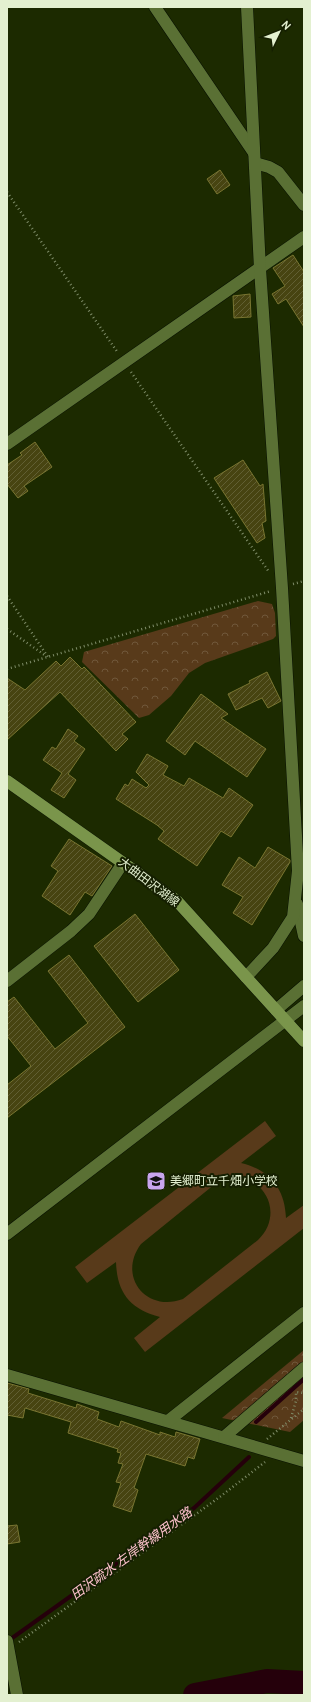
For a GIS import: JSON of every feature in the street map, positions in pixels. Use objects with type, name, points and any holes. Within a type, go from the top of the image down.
[{"type":"main road","name":"大曲田沢湖線","points":[[7,781],[177,901],[304,1041]]},
{"type":"street","points":[[155,7],[254,158],[278,172],[304,205]]},
{"type":"street","points":[[246,977],[273,948],[292,917],[301,868],[260,269],[247,7]]},
{"type":"street","points":[[7,444],[304,237]]},
{"type":"street","points":[[7,981],[71,931],[89,914],[123,863]]},
{"type":"street","points":[[295,895],[304,936]]},
{"type":"street","points":[[276,1010],[304,986]]},
{"type":"street","points":[[7,1234],[304,1006]]},
{"type":"street","points":[[168,1421],[304,1313]]},
{"type":"street","points":[[224,1438],[304,1368]]},
{"type":"street","points":[[7,1375],[304,1461]]},
{"type":"street","points":[[8,1645],[17,1695]]},
{"type":"path","points":[[7,192],[266,569],[282,588]]},
{"type":"path","points":[[7,668],[304,581]]},
{"type":"path","points":[[7,596],[48,657]]},
{"type":"path","points":[[7,629],[48,657]]},
{"type":"path","points":[[290,1420],[293,1414],[296,1392],[304,1393]]},
{"type":"path","points":[[257,1447],[304,1409]]},
{"type":"path","points":[[8,1645],[221,1496],[276,1453]]},
{"type":"green space","points":[[258,601],[272,604],[275,613],[276,636],[273,639],[205,663],[189,673],[171,696],[149,715],[139,718],[82,662],[84,652]]},
{"type":"green space","points":[[265,1121],[276,1136],[241,1163],[260,1170],[274,1182],[283,1198],[286,1218],[304,1205],[304,1228],[145,1352],[134,1338],[160,1317],[141,1309],[127,1298],[119,1283],[116,1262],[87,1283],[75,1267]],"holes":[[[228,1178],[241,1178],[252,1182],[261,1189],[267,1197],[270,1208],[270,1219],[266,1230],[258,1240],[183,1299],[170,1302],[157,1301],[147,1296],[139,1289],[134,1279],[132,1268],[134,1256],[141,1244],[215,1184]]]},
{"type":"green space","points":[[304,1350],[304,1420],[290,1432],[222,1418]]},
{"type":"building","points":[[220,170],[230,185],[217,194],[207,179]]},
{"type":"building","points":[[293,255],[304,272],[304,327],[286,299],[278,304],[272,294],[285,286],[273,268]]},
{"type":"building","points":[[250,294],[251,317],[234,318],[233,296]]},
{"type":"building","points":[[35,442],[52,467],[24,486],[28,491],[18,498],[7,484],[7,465],[22,455],[20,453]]},
{"type":"building","points":[[243,460],[260,486],[263,484],[266,521],[262,523],[265,538],[257,543],[214,478]]},
{"type":"building","points":[[70,657],[82,669],[84,667],[136,722],[122,734],[128,739],[116,751],[60,692],[7,740],[7,678],[25,690],[56,661],[61,666]]},
{"type":"building","points":[[267,672],[281,701],[268,708],[262,698],[236,710],[228,694],[250,683],[249,681]]},
{"type":"building","points":[[201,694],[228,714],[221,718],[266,749],[247,777],[195,741],[185,755],[166,741]]},
{"type":"building","points":[[68,729],[78,736],[74,741],[85,749],[68,774],[76,780],[64,798],[51,790],[62,773],[43,760],[52,747],[56,749]]},
{"type":"building","points":[[147,754],[168,766],[163,775],[184,786],[189,778],[223,798],[229,788],[253,805],[231,837],[221,831],[197,866],[158,839],[164,831],[157,825],[116,799],[125,784],[128,786],[132,779],[146,788],[149,785],[136,772]]},
{"type":"building","points":[[69,839],[112,866],[92,896],[85,892],[70,915],[42,896],[58,871],[51,866]]},
{"type":"building","points":[[268,847],[290,860],[290,862],[252,925],[233,913],[243,897],[222,885],[239,857],[255,868]]},
{"type":"building","points":[[135,914],[179,970],[138,1002],[94,946]]},
{"type":"building","points":[[69,955],[125,1027],[7,1118],[7,1085],[31,1066],[7,1036],[7,1002],[14,997],[55,1049],[88,1023],[48,971]]},
{"type":"building","points":[[7,1383],[29,1389],[28,1393],[76,1408],[77,1404],[99,1412],[97,1419],[119,1427],[121,1421],[160,1435],[160,1432],[175,1437],[176,1432],[200,1439],[194,1459],[188,1457],[185,1466],[146,1454],[134,1488],[138,1490],[131,1512],[113,1506],[121,1483],[116,1482],[123,1464],[118,1463],[121,1453],[117,1452],[118,1449],[68,1433],[71,1422],[25,1408],[23,1418],[7,1415]]},
{"type":"building","points":[[17,1525],[20,1542],[7,1544],[7,1526]]},
{"type":"waterway","name":"田沢疏水 左岸幹線用水路","points":[[256,1422],[304,1379]]},
{"type":"waterway","name":"田沢疏水 左岸幹線用水路","points":[[8,1641],[194,1508],[249,1457]]},
{"type":"waterway","points":[[195,1695],[267,1681],[304,1683]]},
{"type":"place","name":"美郷町立千畑小学校","points":[[156,1181]]}]
